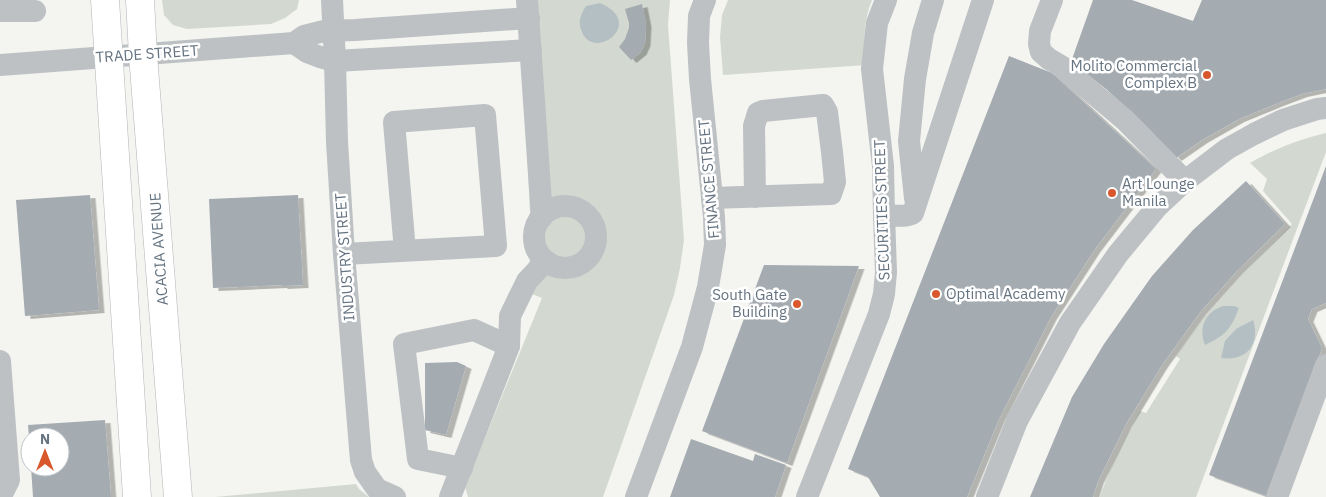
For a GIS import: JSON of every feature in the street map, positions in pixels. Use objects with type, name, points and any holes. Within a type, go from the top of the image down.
[{"type":"main road","points":[[105,0],[137,497]]},
{"type":"main road","name":"ACACIA AVENUE","points":[[140,0],[178,497]]},
{"type":"street","name":"INDUSTRY STREET","points":[[332,0],[336,61],[337,142],[344,254],[361,460],[365,472],[377,489],[396,497]]},
{"type":"street","name":"FINANCE STREET","points":[[636,497],[692,347],[708,287],[715,245],[698,43],[699,16],[705,0]]},
{"type":"street","name":"SECURITIES STREET","points":[[807,497],[879,314],[884,294],[886,272],[882,166],[872,69],[877,24],[886,0]]},
{"type":"street","points":[[915,206],[909,141],[915,79],[923,33],[933,0]]},
{"type":"street","points":[[884,215],[911,216],[913,214],[983,0]]},
{"type":"street","points":[[1052,0],[1040,30],[1039,44],[1042,52],[1049,59],[1062,66],[1125,120],[1185,180]]},
{"type":"street","name":"TRADE STREET","points":[[0,65],[294,43],[310,33],[324,30],[528,9]]},
{"type":"street","points":[[528,9],[542,217]]},
{"type":"street","points":[[0,12],[35,11]]},
{"type":"street","points":[[294,43],[320,58],[336,61],[531,50]]},
{"type":"street","points":[[712,198],[755,197],[831,194],[835,182],[832,152],[827,112],[822,105],[758,113],[754,126],[755,197]]},
{"type":"street","points":[[988,497],[1017,421],[1070,323],[1118,254],[1157,207],[1185,180],[1227,149],[1283,120],[1326,108]]},
{"type":"street","points":[[344,254],[405,251],[496,246],[485,115],[394,122],[405,251]]},
{"type":"street","points":[[564,206],[574,207],[583,211],[591,219],[597,237],[592,254],[577,266],[566,268],[546,261],[538,254],[534,233],[542,217],[552,208],[564,206]]},
{"type":"street","points":[[450,497],[509,346],[510,316],[526,281],[546,261]]},
{"type":"street","points":[[462,468],[418,459],[404,344],[474,330],[509,346]]},
{"type":"street","points":[[0,361],[9,480],[0,496]]},
{"type":"street","points":[[1277,497],[1326,365]]},
{"type":"shaded area","points":[[162,0],[299,0],[297,9],[285,18],[271,24],[187,29],[173,25],[164,15]]},
{"type":"shaded area","points":[[520,0],[670,0],[668,25],[684,240],[674,295],[603,497],[468,497],[465,487],[542,298],[515,287],[532,257]]},
{"type":"shaded area","points":[[728,0],[872,0],[865,32],[866,65],[723,75],[720,37],[722,15]]},
{"type":"shaded area","points":[[600,3],[613,11],[619,20],[618,29],[613,36],[605,41],[596,43],[588,40],[582,32],[580,21],[586,6]]},
{"type":"shaded area","points":[[1326,133],[1326,152],[1196,497],[1100,497],[1113,464],[1134,421],[1140,411],[1146,413],[1180,359],[1176,356],[1206,315],[1292,224],[1263,191],[1267,179],[1250,163],[1287,145]]},
{"type":"shaded area","points":[[1223,306],[1239,308],[1227,331],[1205,345],[1202,333],[1205,321],[1212,312]]},
{"type":"shaded area","points":[[1253,320],[1255,337],[1249,350],[1238,357],[1221,358],[1225,341],[1236,329]]},
{"type":"shaded area","points":[[356,484],[369,497],[215,497]]},
{"type":"building","name":"Molito Commercial Complex B","points":[[1093,0],[1132,0],[1193,21],[1202,0],[1326,0],[1326,89],[1302,94],[1239,119],[1202,140],[1176,158],[1143,123],[1106,89],[1071,62]]},
{"type":"building","points":[[642,4],[646,24],[645,43],[641,52],[631,60],[619,47],[625,39],[629,28],[625,9]]},
{"type":"building","points":[[1009,56],[1052,73],[1156,169],[1095,249],[1051,317],[999,419],[967,497],[880,497],[868,477],[848,469]]},
{"type":"building","points":[[1326,166],[1326,303],[1312,309],[1308,319],[1322,348],[1269,497],[1209,475]]},
{"type":"building","points":[[1246,181],[1285,224],[1238,270],[1201,311],[1162,365],[1126,424],[1098,481],[1093,497],[1030,497],[1072,397],[1104,344],[1152,276],[1193,230]]},
{"type":"building","points":[[90,195],[99,310],[25,316],[16,200]]},
{"type":"building","points":[[298,195],[303,285],[213,288],[209,199]]},
{"type":"building","points":[[764,265],[859,266],[787,463],[702,431]]},
{"type":"building","points":[[457,362],[466,366],[446,435],[425,430],[425,363]]},
{"type":"building","points":[[105,420],[111,497],[33,497],[32,477],[70,477],[70,427],[28,427],[28,425]]},
{"type":"building","points":[[691,439],[753,461],[755,454],[786,465],[775,497],[670,497]]},
{"type":"place","name":"Molito Commercial Complex B","points":[[1207,75]]},
{"type":"place","name":"Art Lounge Manila","points":[[1112,193]]},
{"type":"place","name":"Optimal Academy","points":[[936,294]]},
{"type":"place","name":"South Gate Building","points":[[797,304]]}]
